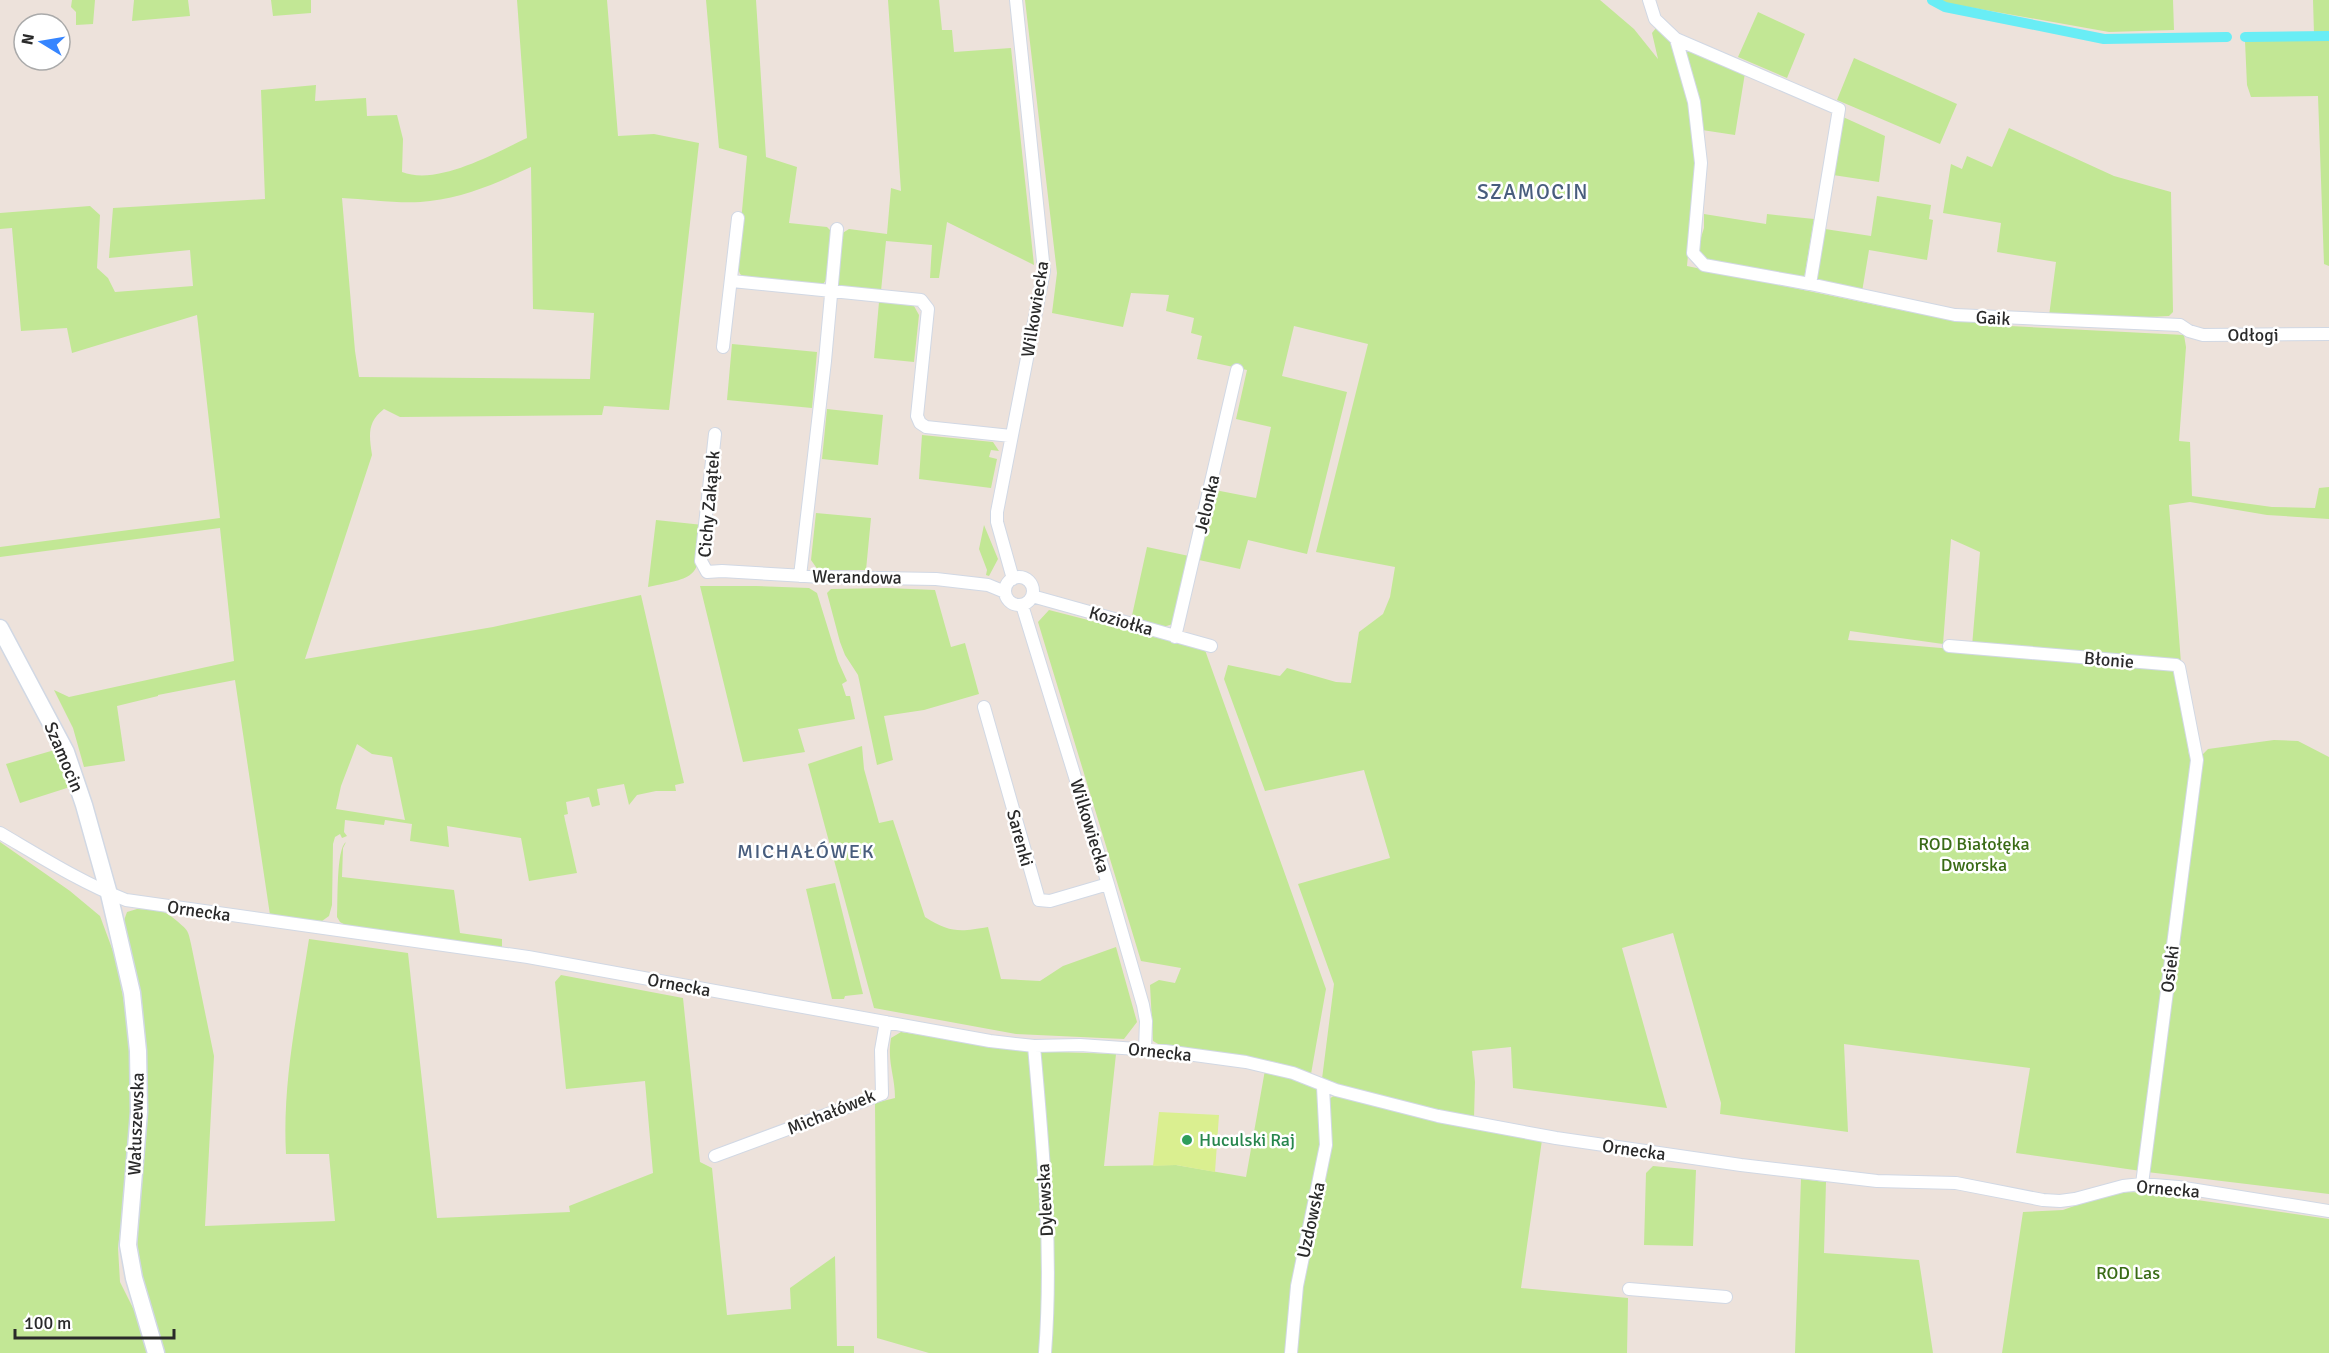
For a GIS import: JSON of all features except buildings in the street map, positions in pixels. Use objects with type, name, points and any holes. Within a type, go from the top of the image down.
[{"type":"street","name":"Wilkowiecka","points":[[1013,579],[997,522],[997,512],[1044,271],[1016,0]]},
{"type":"street","points":[[1649,0],[1655,18],[1676,39],[1839,109],[1810,284]]},
{"type":"street","name":"Gaik","points":[[1676,39],[1694,102],[1701,162],[1693,253],[1704,265],[1810,284],[1955,315],[2180,325]]},
{"type":"street","points":[[723,347],[738,218]]},
{"type":"street","points":[[800,576],[825,361],[837,229]]},
{"type":"street","points":[[732,281],[921,300],[928,309],[917,399],[917,416],[920,423],[926,427],[1011,436]]},
{"type":"street","name":"Odłogi","points":[[2180,325],[2189,332],[2203,335],[2329,334]]},
{"type":"street","name":"Jelonka","points":[[1175,637],[1237,370]]},
{"type":"street","name":"Cichy Zakątek","points":[[707,572],[701,561],[716,434]]},
{"type":"street","name":"Werandowa","points":[[707,572],[936,579],[988,585],[1005,592]]},
{"type":"street","points":[[1013,579],[1028,580],[1032,588],[1030,600],[1022,605],[1008,601],[1005,592],[1007,584],[1013,579]]},
{"type":"street","name":"Koziołka","points":[[1032,596],[1211,646]]},
{"type":"street","name":"Wilkowiecka","points":[[1022,605],[1143,1005],[1146,1021],[1145,1050]]},
{"type":"street","name":"Szamocin","points":[[0,628],[66,752],[84,805],[109,894]]},
{"type":"street","name":"Błonie","points":[[1949,646],[2178,665],[2197,754]]},
{"type":"street","name":"Sarenki","points":[[984,707],[1039,900],[1050,901],[1108,884]]},
{"type":"street","name":"Osieki","points":[[2142,1184],[2197,754]]},
{"type":"street","name":"Ornecka","points":[[0,833],[109,894],[126,900],[528,957],[990,1041],[1034,1046],[1080,1045],[1145,1050],[1223,1059],[1274,1068],[1304,1077],[1323,1087],[1438,1116],[1526,1134],[1635,1151],[1865,1180],[1956,1183],[2043,1200],[2075,1199],[2123,1186],[2142,1184],[2178,1187],[2329,1211]]},
{"type":"street","name":"Wałuszewska","points":[[109,894],[132,993],[138,1051],[138,1142],[128,1245],[134,1278],[156,1353]]},
{"type":"street","name":"Michałówek","points":[[715,1156],[882,1094],[881,1050],[886,1022]]},
{"type":"street","name":"Dylewska","points":[[1034,1046],[1047,1203],[1048,1314],[1045,1353]]},
{"type":"street","name":"Uzdowska","points":[[1291,1353],[1297,1286],[1326,1145],[1323,1087]]},
{"type":"street","points":[[1629,1289],[1726,1297]]},
{"type":"green space","points":[[72,0],[95,0],[93,24],[76,25],[76,12],[71,7]]},
{"type":"green space","points":[[134,0],[188,0],[190,16],[132,21]]},
{"type":"green space","points":[[271,0],[311,0],[311,13],[273,16]]},
{"type":"green space","points":[[517,0],[607,0],[618,136],[654,134],[699,143],[669,410],[604,406],[602,415],[400,417],[384,409],[378,414],[370,429],[372,455],[305,659],[493,627],[641,595],[684,783],[675,785],[676,791],[656,791],[637,795],[629,805],[624,784],[597,789],[600,805],[592,807],[589,797],[566,802],[568,814],[564,815],[577,873],[529,881],[521,838],[447,826],[449,847],[410,841],[412,824],[385,820],[384,825],[345,820],[344,832],[347,836],[342,838],[340,834],[335,837],[333,844],[332,905],[329,916],[322,921],[270,915],[235,680],[158,695],[117,706],[125,761],[84,767],[73,728],[54,690],[69,697],[234,661],[220,528],[0,557],[0,547],[220,518],[197,315],[72,353],[67,328],[21,331],[12,228],[0,229],[0,213],[90,206],[100,215],[97,268],[108,278],[115,292],[193,286],[190,250],[109,258],[113,208],[265,199],[261,90],[316,85],[315,101],[366,98],[367,116],[397,115],[403,139],[402,172],[416,175],[432,175],[466,166],[527,138]],"holes":[[[531,167],[533,309],[594,313],[590,379],[359,377],[342,198],[409,202],[443,199],[482,188]],[[357,744],[372,754],[392,757],[405,820],[336,809],[341,786]]]},
{"type":"green space","points":[[706,0],[756,0],[766,157],[797,167],[789,223],[827,227],[832,232],[828,276],[821,286],[748,279],[740,274],[737,266],[747,156],[719,148]]},
{"type":"green space","points":[[888,0],[939,0],[942,30],[952,30],[954,52],[1011,48],[1034,265],[947,222],[939,278],[930,278],[932,245],[886,241],[881,291],[838,285],[841,234],[849,229],[887,234],[891,188],[901,191]]},
{"type":"green space","name":"ROD Białołęka Dworska","points":[[1025,0],[1600,0],[1634,29],[1658,59],[1652,33],[1656,28],[1673,38],[1688,92],[1694,135],[1693,201],[1687,266],[1905,311],[2010,326],[2184,335],[2186,347],[2179,441],[2190,442],[2192,496],[2272,507],[2315,508],[2319,488],[2329,487],[2329,519],[2267,515],[2190,502],[2169,505],[2181,663],[1972,646],[1980,552],[1951,539],[1943,644],[1850,631],[1848,640],[2176,668],[2189,755],[2194,761],[2141,1171],[2016,1153],[2030,1068],[1844,1044],[1848,1132],[1720,1114],[1721,1103],[1673,933],[1622,948],[1667,1108],[1513,1088],[1511,1047],[1472,1051],[1475,1082],[1474,1118],[1338,1087],[1322,1079],[1334,984],[1298,884],[1390,858],[1364,770],[1265,791],[1224,679],[1228,665],[1280,676],[1287,668],[1336,682],[1351,683],[1359,632],[1383,614],[1390,597],[1395,567],[1316,552],[1368,344],[1294,326],[1282,376],[1347,392],[1307,554],[1248,540],[1240,569],[1199,560],[1215,490],[1256,498],[1271,427],[1236,419],[1247,370],[1197,359],[1202,336],[1191,333],[1194,318],[1166,311],[1169,295],[1131,293],[1123,327],[1052,313],[1057,273]]},
{"type":"green space","points":[[1940,0],[2173,0],[2174,30],[2109,32],[1946,3]]},
{"type":"green space","points":[[2313,0],[2329,0],[2329,33],[2314,34]]},
{"type":"green space","points":[[1758,12],[1805,34],[1787,78],[1738,57]]},
{"type":"green space","points":[[2245,41],[2329,41],[2329,266],[2324,264],[2318,96],[2251,97],[2247,85]]},
{"type":"green space","points":[[1689,49],[1745,73],[1735,135],[1702,130],[1685,57]]},
{"type":"green space","points":[[1854,58],[1957,104],[1940,144],[1837,100]]},
{"type":"green space","points":[[1843,117],[1885,136],[1879,182],[1833,175]]},
{"type":"green space","points":[[2009,128],[2114,176],[2171,192],[2173,312],[2169,316],[2128,318],[2049,316],[2056,262],[1997,252],[2001,223],[1943,213],[1951,164],[1962,169],[1967,156],[1992,167]]},
{"type":"green space","points":[[1877,196],[1931,205],[1929,219],[1933,220],[1927,260],[1869,250],[1862,292],[1816,281],[1825,229],[1871,236]]},
{"type":"green space","points":[[1704,214],[1766,224],[1767,214],[1814,219],[1804,279],[1702,258],[1697,250],[1704,228]]},
{"type":"green space","points":[[879,302],[914,306],[919,315],[914,362],[874,358]]},
{"type":"green space","points":[[732,344],[817,352],[812,408],[727,400]]},
{"type":"green space","points":[[827,409],[883,415],[878,465],[822,459]]},
{"type":"green space","points":[[922,435],[993,442],[999,451],[991,450],[989,457],[997,459],[991,488],[919,479]]},
{"type":"green space","points":[[816,513],[871,518],[866,570],[818,570],[811,560]]},
{"type":"green space","points":[[656,520],[703,525],[701,542],[694,572],[679,580],[648,587]]},
{"type":"green space","points":[[984,525],[998,559],[989,576],[986,575],[987,570],[979,549]]},
{"type":"green space","points":[[1147,547],[1189,556],[1174,623],[1169,625],[1153,626],[1131,620]]},
{"type":"green space","points":[[700,586],[809,588],[817,593],[838,661],[847,681],[842,684],[846,696],[850,696],[855,719],[798,729],[805,752],[743,762]]},
{"type":"green space","points":[[831,589],[935,590],[951,647],[965,643],[979,694],[924,710],[884,716],[893,760],[877,765],[858,675],[845,655],[840,642],[827,593]]},
{"type":"green space","points":[[1049,610],[1205,650],[1326,989],[1311,1074],[1276,1062],[1165,1048],[1153,1041],[1150,985],[1159,980],[1175,983],[1181,968],[1141,961],[1038,622]]},
{"type":"green space","points":[[2274,740],[2298,741],[2329,757],[2329,1194],[2147,1172],[2202,755],[2208,749]]},
{"type":"green space","points":[[862,746],[864,769],[879,823],[893,820],[925,917],[941,926],[955,930],[988,927],[1001,979],[1040,981],[1063,966],[1116,947],[1137,1022],[1124,1039],[1016,1034],[874,1008],[808,764]]},
{"type":"green space","points":[[58,749],[70,787],[20,803],[6,764]]},
{"type":"green space","points":[[0,842],[70,891],[100,916],[117,962],[129,1032],[133,1124],[118,1248],[120,1282],[144,1330],[151,1353],[0,1353]]},
{"type":"green space","points":[[346,842],[343,848],[342,877],[454,890],[460,933],[502,939],[502,948],[347,926],[340,922],[337,917],[338,876],[341,855],[343,847]]},
{"type":"green space","points":[[835,883],[863,994],[845,996],[844,999],[832,999],[806,889]]},
{"type":"green space","points":[[137,909],[158,910],[167,914],[185,928],[190,939],[214,1056],[205,1226],[335,1221],[329,1154],[286,1154],[286,1100],[309,939],[408,953],[437,1218],[570,1212],[569,1206],[653,1173],[645,1081],[566,1089],[555,982],[561,975],[683,998],[700,1162],[712,1168],[727,1315],[791,1309],[790,1288],[835,1256],[837,1346],[854,1346],[854,1353],[162,1353],[146,1301],[137,1242],[143,1163],[145,1074],[122,926],[127,912]]},
{"type":"green space","points":[[901,1032],[1028,1051],[1116,1054],[1104,1166],[1176,1165],[1246,1177],[1265,1070],[1314,1086],[1322,1098],[1323,1131],[1289,1353],[929,1353],[877,1338],[875,1103],[895,1098],[890,1047],[891,1038]]},
{"type":"green space","points":[[1335,1095],[1542,1140],[1521,1288],[1628,1298],[1627,1353],[1293,1353],[1301,1285],[1330,1156],[1329,1099]]},
{"type":"green space","name":"Huculski Raj","points":[[1159,1112],[1219,1115],[1215,1172],[1176,1165],[1153,1166]]},
{"type":"green space","points":[[1653,1166],[1696,1170],[1693,1246],[1644,1245],[1646,1173]]},
{"type":"green space","points":[[1801,1179],[1826,1182],[1824,1253],[1919,1260],[1933,1353],[1795,1353]]},
{"type":"green space","name":"ROD Las","points":[[2128,1192],[2329,1219],[2329,1353],[2002,1353],[2023,1212],[2063,1210],[2102,1196]]},
{"type":"waterway","points":[[1932,0],[1945,7],[2104,39],[2227,37]]},
{"type":"waterway","points":[[2245,37],[2329,36]]},
{"type":"place","name":"Huculski Raj","points":[[1187,1140]]},
{"type":"district","name":"SZAMOCIN","points":[[1533,192]]},
{"type":"district","name":"MICHAŁÓWEK","points":[[806,851]]}]
